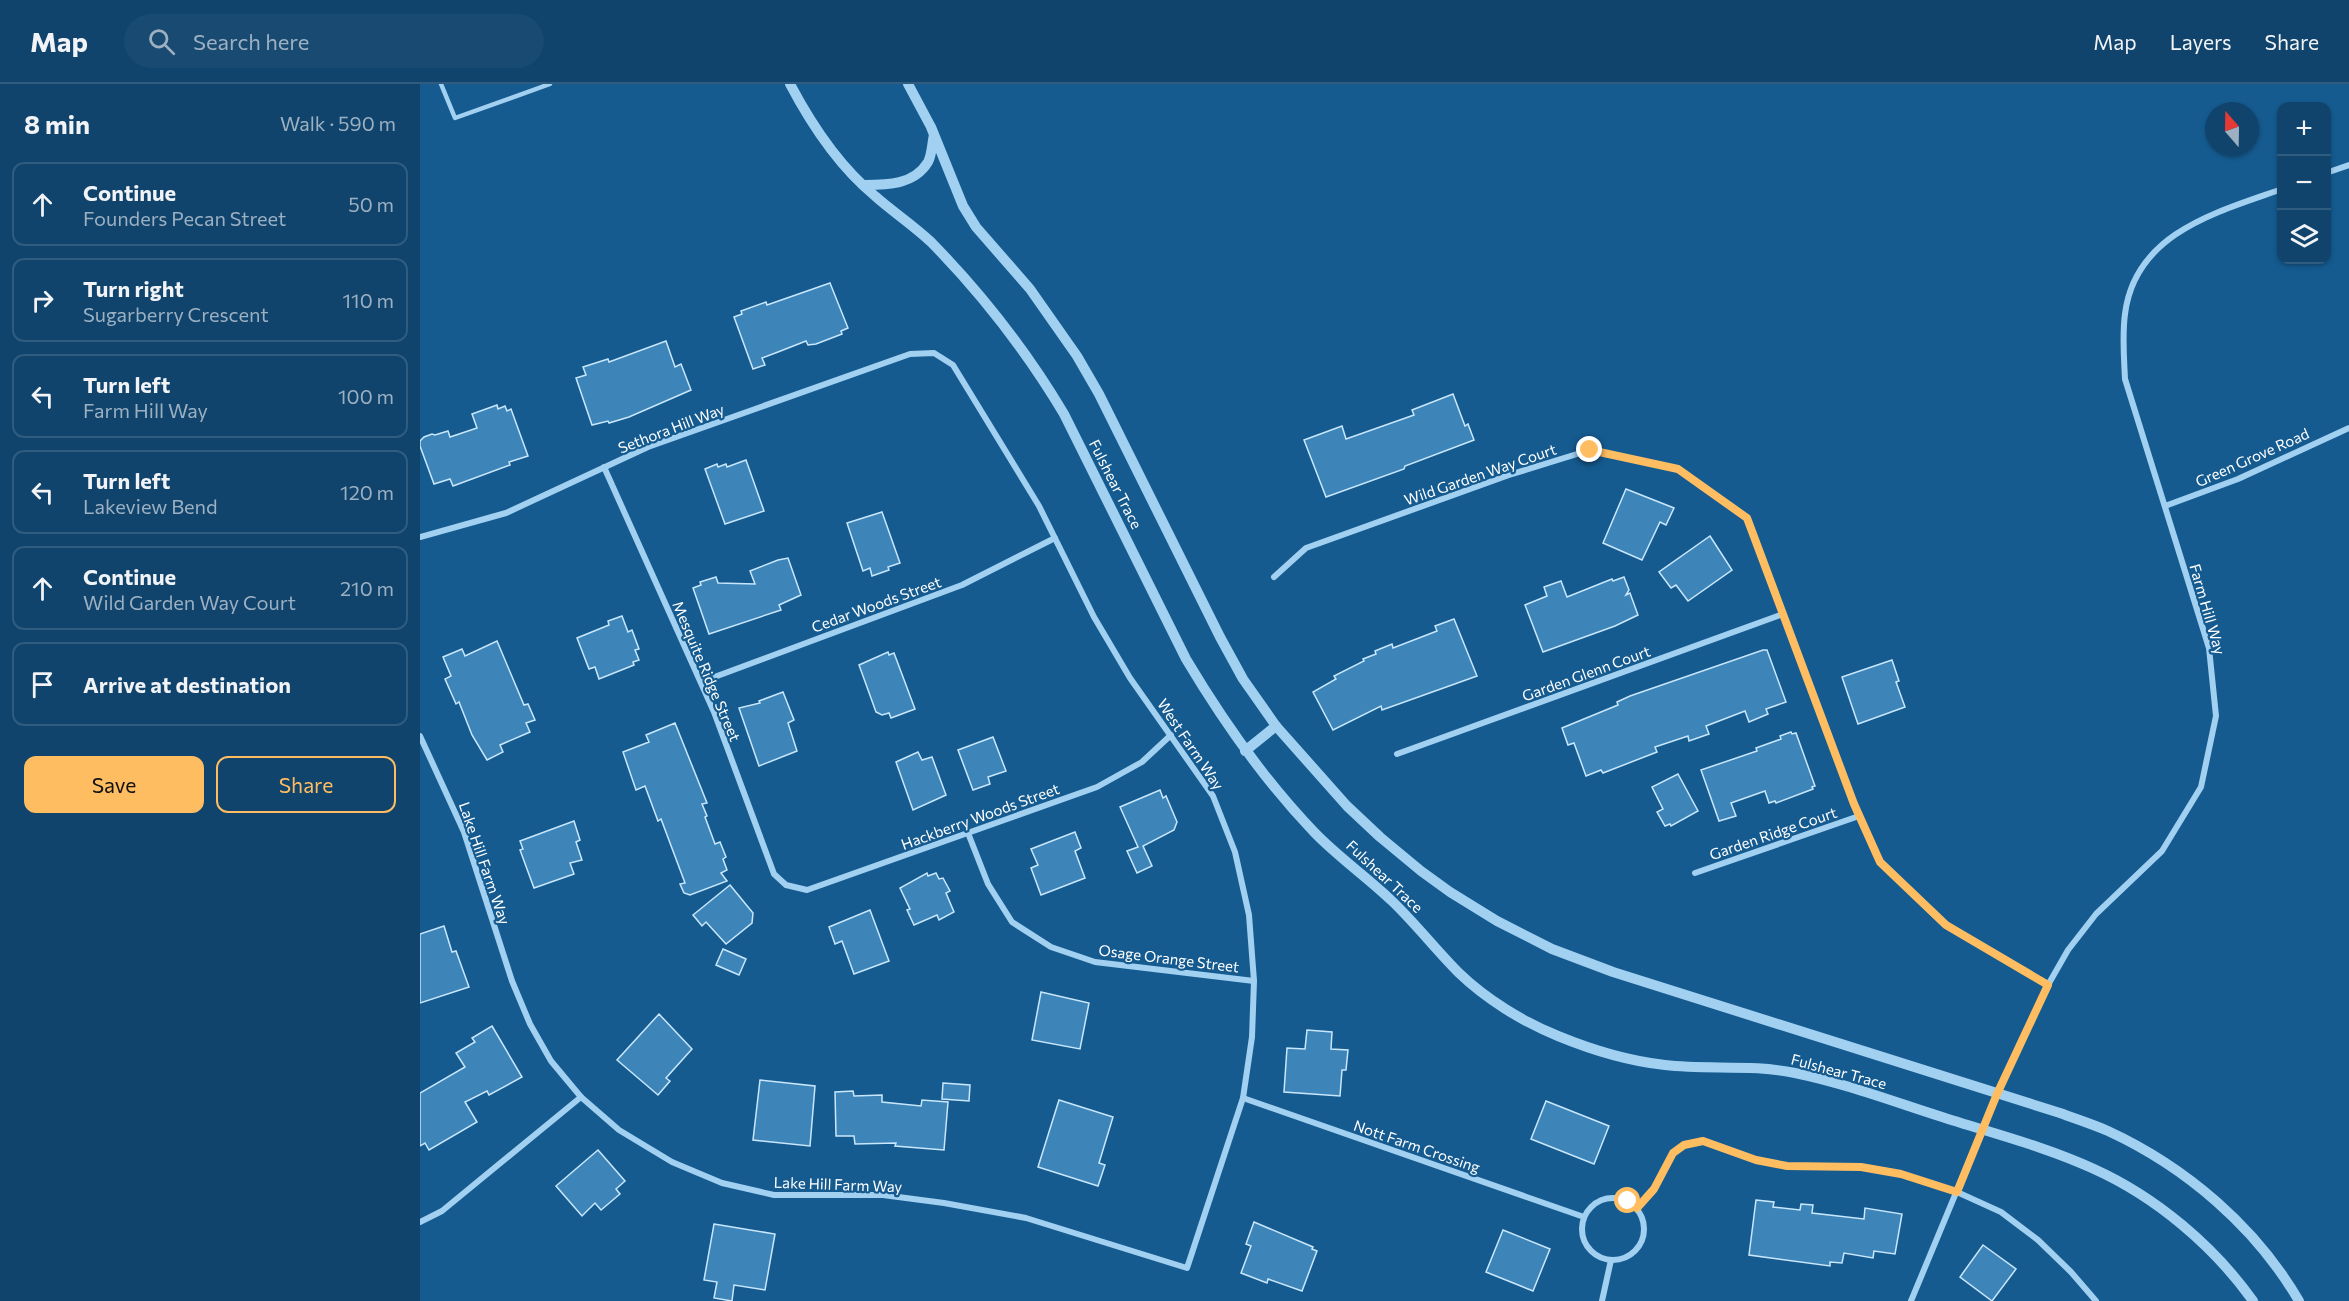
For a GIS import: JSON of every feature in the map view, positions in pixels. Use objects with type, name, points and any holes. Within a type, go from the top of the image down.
[{"type":"street","name":"Fulshear Trace","points":[[790,84],[823,138],[864,185],[938,250],[1015,339],[1043,379],[1064,414],[1186,659],[1208,697],[1245,751],[1316,834],[1389,898],[1463,976],[1525,1020],[1554,1035],[1590,1048],[1628,1059],[1664,1065],[1735,1067],[1794,1073],[1839,1085],[2076,1161],[2133,1190],[2202,1243],[2238,1280],[2253,1301]]},
{"type":"street","name":"Fulshear Trace","points":[[908,84],[934,135],[963,206],[976,227],[1030,290],[1056,325],[1088,375],[1243,679],[1276,726],[1347,806],[1380,837],[1450,892],[1497,921],[1552,949],[1613,972],[2060,1113],[2109,1132],[2152,1155],[2197,1186],[2231,1215],[2271,1256],[2299,1301]]},
{"type":"street","points":[[864,185],[892,186],[912,177],[928,162],[934,135]]},
{"type":"street","points":[[2331,171],[2349,165]]},
{"type":"street","name":"Farm Hill Way","points":[[1911,1301],[1997,1094],[2048,985],[2068,951],[2096,914],[2162,851],[2201,787],[2216,716],[2209,648],[2125,379],[2122,340],[2125,312],[2132,288],[2147,260],[2166,240],[2200,219],[2277,191]]},
{"type":"street","name":"Sethora Hill Way","points":[[420,537],[506,513],[648,447],[910,354],[934,353]]},
{"type":"street","name":"West Farm Way","points":[[934,353],[953,365],[1039,506],[1094,618],[1130,678],[1213,796],[1235,852],[1249,915],[1254,981],[1252,1037],[1243,1098],[1187,1268]]},
{"type":"street","name":"Green Grove Road","points":[[2165,506],[2238,479],[2349,428]]},
{"type":"street","name":"Wild Garden Way Court","points":[[1274,577],[1306,548],[1509,475],[1590,450],[1678,469],[1747,518],[1854,804],[1880,862],[1946,925],[2048,985]]},
{"type":"street","name":"Mesquite Ridge Street","points":[[604,467],[714,712],[774,874],[786,885]]},
{"type":"street","name":"Cedar Woods Street","points":[[700,682],[962,585],[1055,538]]},
{"type":"street","name":"Garden Glenn Court","points":[[1397,754],[1783,614]]},
{"type":"street","points":[[1245,751],[1276,726]]},
{"type":"street","name":"Hackberry Woods Street","points":[[786,885],[807,890],[1097,787],[1142,762],[1171,735]]},
{"type":"street","name":"Lake Hill Farm Way","points":[[420,736],[464,831],[512,981],[530,1024],[552,1061],[581,1097],[619,1130],[672,1162],[722,1183],[774,1195],[884,1195],[944,1203],[1026,1218],[1187,1268]]},
{"type":"street","name":"Garden Ridge Court","points":[[1695,873],[1859,816]]},
{"type":"street","name":"Osage Orange Street","points":[[968,833],[988,884],[1012,922],[1051,947],[1095,962],[1254,981]]},
{"type":"street","points":[[420,1222],[442,1211],[581,1097]]},
{"type":"street","name":"Nott Farm Crossing","points":[[1243,1098],[1584,1217]]},
{"type":"street","points":[[1637,1208],[1654,1189],[1673,1153],[1684,1145],[1703,1141],[1756,1160],[1787,1166],[1861,1167],[1901,1174],[1957,1192],[2001,1212],[2038,1240],[2071,1272],[2096,1301]]},
{"type":"street","points":[[1614,1197],[1628,1201],[1637,1208],[1643,1218],[1645,1229],[1643,1240],[1634,1253],[1624,1258],[1611,1260],[1598,1256],[1586,1244],[1582,1234],[1584,1217],[1594,1204],[1614,1197]]},
{"type":"street","points":[[1602,1301],[1611,1260]]},
{"type":"lane","points":[[441,84],[454,118],[550,84]]},
{"type":"building","points":[[830,283],[848,328],[841,331],[842,334],[816,344],[808,345],[806,341],[762,358],[765,365],[753,369],[734,317],[742,314],[741,311],[766,302],[767,305]]},
{"type":"building","points":[[666,341],[675,367],[681,364],[691,390],[629,417],[592,425],[576,378],[586,375],[583,367],[608,359],[609,362]]},
{"type":"building","points":[[1453,394],[1465,426],[1468,424],[1474,440],[1405,466],[1404,469],[1326,497],[1304,440],[1342,426],[1346,439],[1414,415],[1412,410]]},
{"type":"building","points":[[497,405],[498,409],[505,406],[507,411],[511,409],[528,456],[453,486],[450,479],[434,484],[420,441],[432,434],[448,431],[450,437],[477,428],[472,414]]},
{"type":"building","points":[[746,460],[764,511],[725,524],[705,469],[717,464],[718,467],[726,464],[727,467]]},
{"type":"building","points":[[1626,489],[1674,508],[1666,525],[1660,522],[1642,560],[1603,543]]},
{"type":"building","points":[[882,512],[900,563],[872,576],[870,568],[863,571],[847,523]]},
{"type":"building","points":[[1710,536],[1732,570],[1688,601],[1676,585],[1671,588],[1659,572]]},
{"type":"building","points":[[788,558],[801,595],[779,605],[781,610],[709,634],[693,588],[701,585],[700,582],[716,577],[718,583],[755,584],[750,571]]},
{"type":"building","points":[[1624,577],[1629,590],[1626,595],[1630,593],[1638,615],[1615,626],[1543,652],[1525,605],[1547,596],[1544,587],[1561,581],[1567,597],[1612,579],[1613,581]]},
{"type":"building","points":[[622,616],[628,632],[632,630],[639,649],[635,650],[639,660],[633,662],[634,665],[599,679],[595,667],[589,669],[577,638],[609,625],[608,621]]},
{"type":"building","points":[[1454,619],[1477,676],[1382,710],[1381,706],[1333,730],[1313,692],[1336,679],[1334,676],[1376,654],[1375,651],[1392,644],[1393,648],[1437,631],[1435,626]]},
{"type":"building","points":[[497,641],[524,705],[528,704],[535,720],[526,723],[530,732],[500,745],[503,752],[487,760],[472,735],[459,702],[456,704],[445,679],[451,676],[443,657],[462,649],[465,656]]},
{"type":"building","points":[[1767,650],[1786,702],[1766,709],[1768,714],[1749,722],[1745,711],[1706,726],[1709,734],[1689,741],[1688,736],[1655,747],[1657,752],[1603,773],[1601,770],[1586,776],[1574,743],[1568,745],[1562,728],[1618,705],[1617,702],[1630,696]]},
{"type":"building","points":[[888,652],[889,655],[894,653],[915,709],[891,718],[889,713],[882,715],[876,712],[859,665]]},
{"type":"building","points":[[1892,660],[1899,681],[1896,682],[1905,707],[1858,724],[1842,677]]},
{"type":"building","points":[[783,692],[794,720],[788,723],[797,751],[759,766],[739,708],[760,703],[759,701]]},
{"type":"building","points":[[675,723],[707,803],[702,804],[715,844],[720,842],[726,857],[723,859],[727,870],[721,873],[727,881],[690,895],[684,893],[680,884],[685,883],[661,819],[658,821],[645,786],[636,790],[623,752],[649,742],[646,735]]},
{"type":"building","points":[[1791,732],[1796,733],[1815,786],[1812,787],[1813,789],[1776,803],[1775,801],[1769,803],[1765,791],[1731,803],[1736,816],[1719,821],[1701,770],[1757,751],[1756,748],[1781,739],[1780,736]]},
{"type":"building","points":[[993,737],[1006,771],[988,777],[990,784],[973,790],[958,750]]},
{"type":"building","points":[[918,752],[922,760],[932,757],[946,795],[913,810],[896,762]]},
{"type":"building","points":[[1678,774],[1698,811],[1671,826],[1670,824],[1665,826],[1657,812],[1663,809],[1652,787]]},
{"type":"building","points":[[1160,790],[1163,798],[1166,796],[1177,822],[1174,830],[1143,846],[1152,866],[1137,873],[1127,851],[1138,847],[1120,807]]},
{"type":"building","points":[[574,821],[580,840],[576,842],[582,860],[570,863],[574,874],[534,888],[520,850],[523,849],[520,841]]},
{"type":"building","points":[[1075,832],[1081,848],[1075,851],[1085,878],[1041,895],[1031,868],[1038,865],[1031,849]]},
{"type":"building","points":[[927,873],[928,876],[936,873],[939,879],[943,878],[950,891],[946,893],[954,912],[939,920],[937,915],[914,925],[907,910],[910,909],[900,888]]},
{"type":"building","points":[[730,885],[753,913],[752,923],[726,944],[706,922],[702,926],[693,915]]},
{"type":"building","points":[[870,910],[889,961],[854,974],[842,941],[835,944],[829,927]]},
{"type":"building","points":[[444,926],[452,952],[456,951],[469,987],[420,1003],[420,934]]},
{"type":"building","points":[[723,949],[746,959],[739,975],[716,965]]},
{"type":"building","points":[[1041,992],[1089,1003],[1080,1049],[1032,1040]]},
{"type":"building","points":[[659,1014],[692,1049],[666,1078],[670,1081],[658,1095],[617,1060]]},
{"type":"building","points":[[492,1026],[522,1077],[489,1095],[487,1091],[465,1102],[477,1122],[429,1150],[425,1143],[420,1146],[420,1093],[465,1067],[456,1053],[475,1042],[472,1038]]},
{"type":"building","points":[[1307,1030],[1332,1032],[1331,1049],[1348,1050],[1346,1070],[1342,1070],[1340,1096],[1284,1092],[1287,1048],[1305,1049]]},
{"type":"building","points":[[760,1080],[815,1086],[810,1146],[753,1140]]},
{"type":"building","points":[[943,1083],[970,1085],[969,1101],[942,1099]]},
{"type":"building","points":[[853,1091],[854,1096],[882,1095],[882,1102],[921,1106],[922,1100],[948,1102],[944,1150],[895,1146],[896,1143],[855,1144],[854,1136],[836,1136],[835,1092]]},
{"type":"building","points":[[1059,1100],[1113,1117],[1099,1163],[1105,1165],[1098,1186],[1038,1167]]},
{"type":"building","points":[[1546,1101],[1609,1126],[1594,1164],[1531,1139]]},
{"type":"building","points":[[598,1150],[625,1181],[616,1189],[620,1194],[601,1210],[595,1203],[582,1216],[556,1186]]},
{"type":"building","points":[[1756,1200],[1774,1202],[1773,1207],[1800,1210],[1801,1204],[1813,1205],[1812,1213],[1864,1219],[1865,1208],[1902,1214],[1895,1254],[1874,1251],[1873,1258],[1844,1253],[1842,1263],[1830,1262],[1830,1266],[1749,1255]]},
{"type":"building","points":[[1254,1222],[1313,1247],[1312,1249],[1317,1251],[1302,1291],[1268,1279],[1267,1283],[1241,1273],[1251,1246],[1246,1244]]},
{"type":"building","points":[[714,1224],[775,1234],[765,1290],[734,1285],[732,1301],[714,1298],[717,1282],[704,1280]]},
{"type":"building","points":[[1503,1230],[1550,1249],[1533,1291],[1486,1272]]},
{"type":"building","points":[[1983,1245],[2016,1269],[1992,1301],[1960,1277]]},
{"type":"route","points":[[1590,450],[1678,469],[1747,518],[1854,804],[1880,862],[1946,925],[2048,985],[1997,1094],[1957,1192],[1901,1174],[1861,1167],[1787,1166],[1756,1160],[1703,1141],[1684,1145],[1673,1153],[1654,1189],[1637,1208],[1628,1201]]}]
